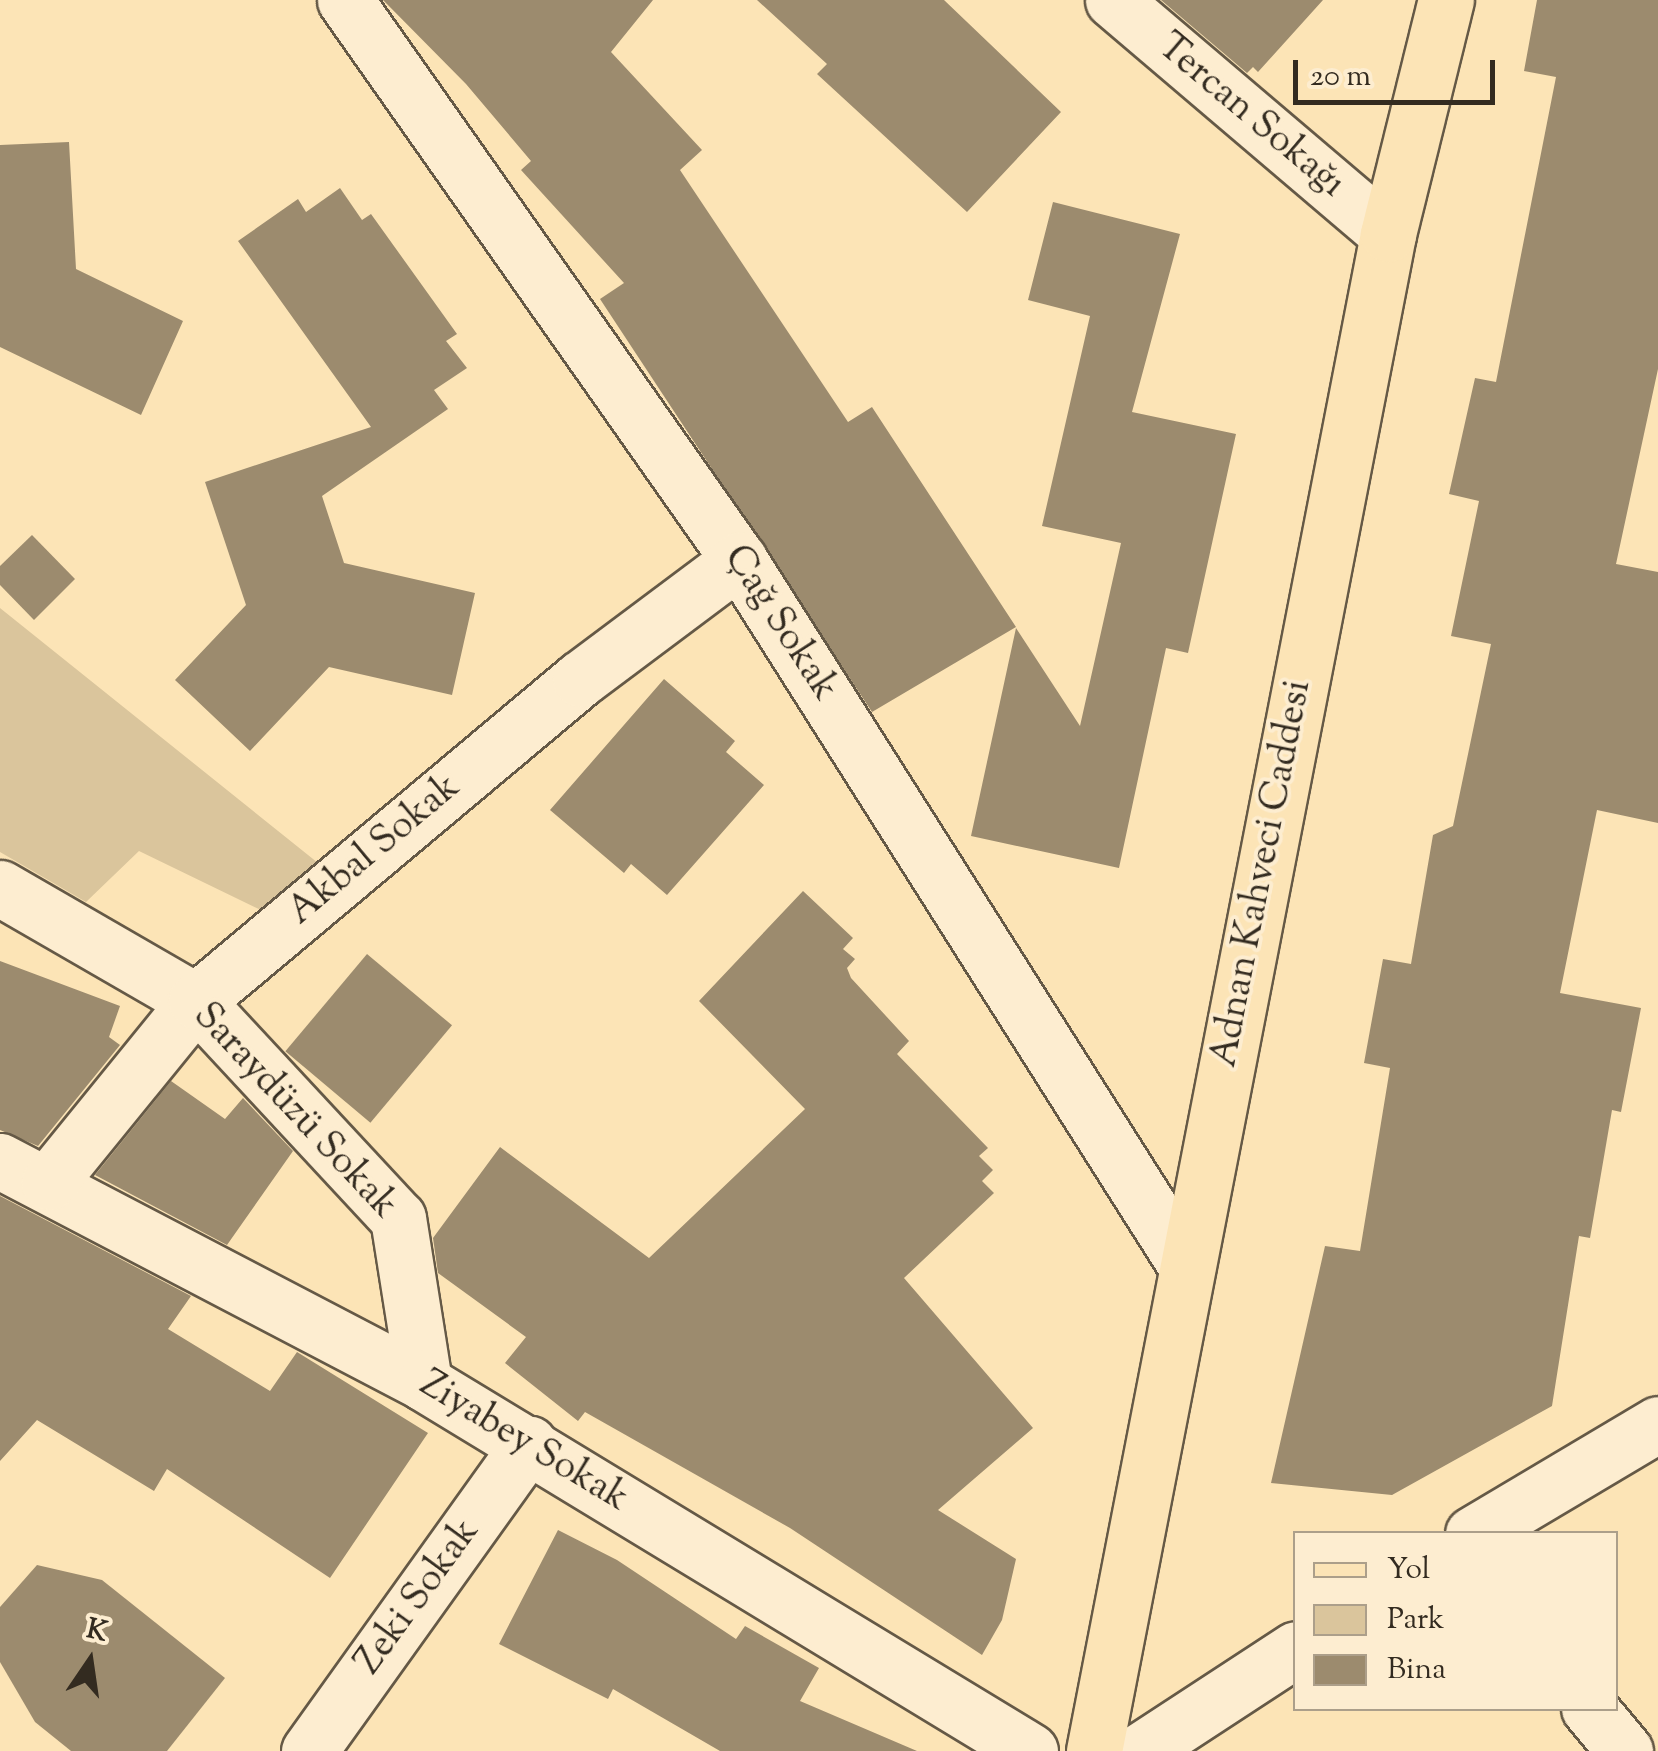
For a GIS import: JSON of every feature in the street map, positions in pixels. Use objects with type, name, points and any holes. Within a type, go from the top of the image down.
[{"type":"main road","name":"Adnan Kahveci Caddesi","points":[[1094,1751],[1388,234],[1446,0]]},
{"type":"street","name":"Çağ Sokak","points":[[344,0],[739,560],[1187,1267]]},
{"type":"street","name":"Tercan Sokağı","points":[[1113,0],[1388,234]]},
{"type":"street","name":"Akbal Sokak","points":[[49,1182],[196,1001],[580,679],[739,560]]},
{"type":"street","name":"Saraydüzü Sokak","points":[[0,888],[196,1001],[398,1218],[424,1383]]},
{"type":"street","name":"Ziyabey Sokak","points":[[0,1161],[49,1182],[424,1383],[1030,1751]]},
{"type":"street","points":[[1478,1531],[1658,1424]]},
{"type":"street","name":"Zeki Sokak","points":[[309,1751],[529,1444]]},
{"type":"street","points":[[1140,1751],[1293,1651]]},
{"type":"street","points":[[1592,1711],[1625,1751]]},
{"type":"green space","points":[[0,608],[328,871],[267,913],[139,851],[86,902],[0,852]]},
{"type":"building","points":[[383,0],[653,0],[611,52],[702,150],[680,170],[848,422],[872,407],[1016,627],[872,712],[600,299],[624,283],[521,170],[531,161],[466,84]]},
{"type":"building","points":[[757,0],[944,0],[1061,112],[967,212],[817,74],[827,64]]},
{"type":"building","points":[[1161,0],[1323,0],[1258,72],[1253,67],[1247,73]]},
{"type":"building","points":[[1537,0],[1658,0],[1658,369],[1616,564],[1658,572],[1658,823],[1597,810],[1560,993],[1641,1008],[1621,1112],[1612,1110],[1590,1238],[1579,1236],[1552,1406],[1392,1495],[1271,1483],[1325,1246],[1360,1251],[1390,1068],[1364,1063],[1383,959],[1411,964],[1433,835],[1453,826],[1491,644],[1451,636],[1479,501],[1449,494],[1475,378],[1496,382],[1556,77],[1524,71]]},
{"type":"building","points":[[69,142],[76,269],[183,321],[141,415],[0,347],[0,145]]},
{"type":"building","points":[[340,188],[362,220],[371,214],[457,334],[446,341],[467,368],[434,390],[448,409],[322,496],[344,563],[475,593],[452,695],[329,667],[250,751],[175,680],[246,605],[205,482],[371,427],[238,241],[298,199],[306,212]]},
{"type":"building","points":[[1053,202],[1180,234],[1132,412],[1236,434],[1188,653],[1166,648],[1119,868],[971,836],[1016,628],[1080,726],[1121,543],[1042,526],[1090,316],[1028,300]]},
{"type":"building","points":[[32,535],[75,579],[34,620],[0,585],[0,566]]},
{"type":"building","points":[[664,679],[735,741],[726,752],[764,785],[667,895],[631,864],[624,873],[550,810]]},
{"type":"building","points":[[803,891],[853,938],[843,949],[855,959],[847,968],[851,978],[909,1041],[897,1054],[988,1148],[979,1156],[993,1170],[982,1181],[994,1193],[904,1278],[1033,1428],[938,1510],[1016,1559],[1002,1620],[982,1655],[790,1528],[585,1412],[578,1421],[505,1363],[526,1337],[438,1273],[433,1238],[500,1147],[649,1258],[805,1109],[699,1001]]},
{"type":"building","points":[[367,954],[452,1025],[370,1123],[285,1051]]},
{"type":"building","points":[[0,961],[120,1006],[109,1037],[120,1045],[38,1146],[0,1130]]},
{"type":"building","points":[[171,1081],[225,1119],[243,1098],[293,1151],[227,1245],[95,1175]]},
{"type":"building","points":[[0,1196],[191,1296],[168,1329],[270,1391],[297,1352],[428,1433],[330,1578],[167,1469],[154,1491],[37,1420],[0,1461]]},
{"type":"building","points":[[558,1530],[617,1560],[736,1639],[745,1626],[819,1668],[800,1701],[917,1751],[720,1751],[613,1689],[608,1699],[499,1644]]},
{"type":"building","points":[[37,1565],[102,1580],[225,1678],[167,1751],[71,1751],[35,1722],[0,1662],[0,1607]]}]
